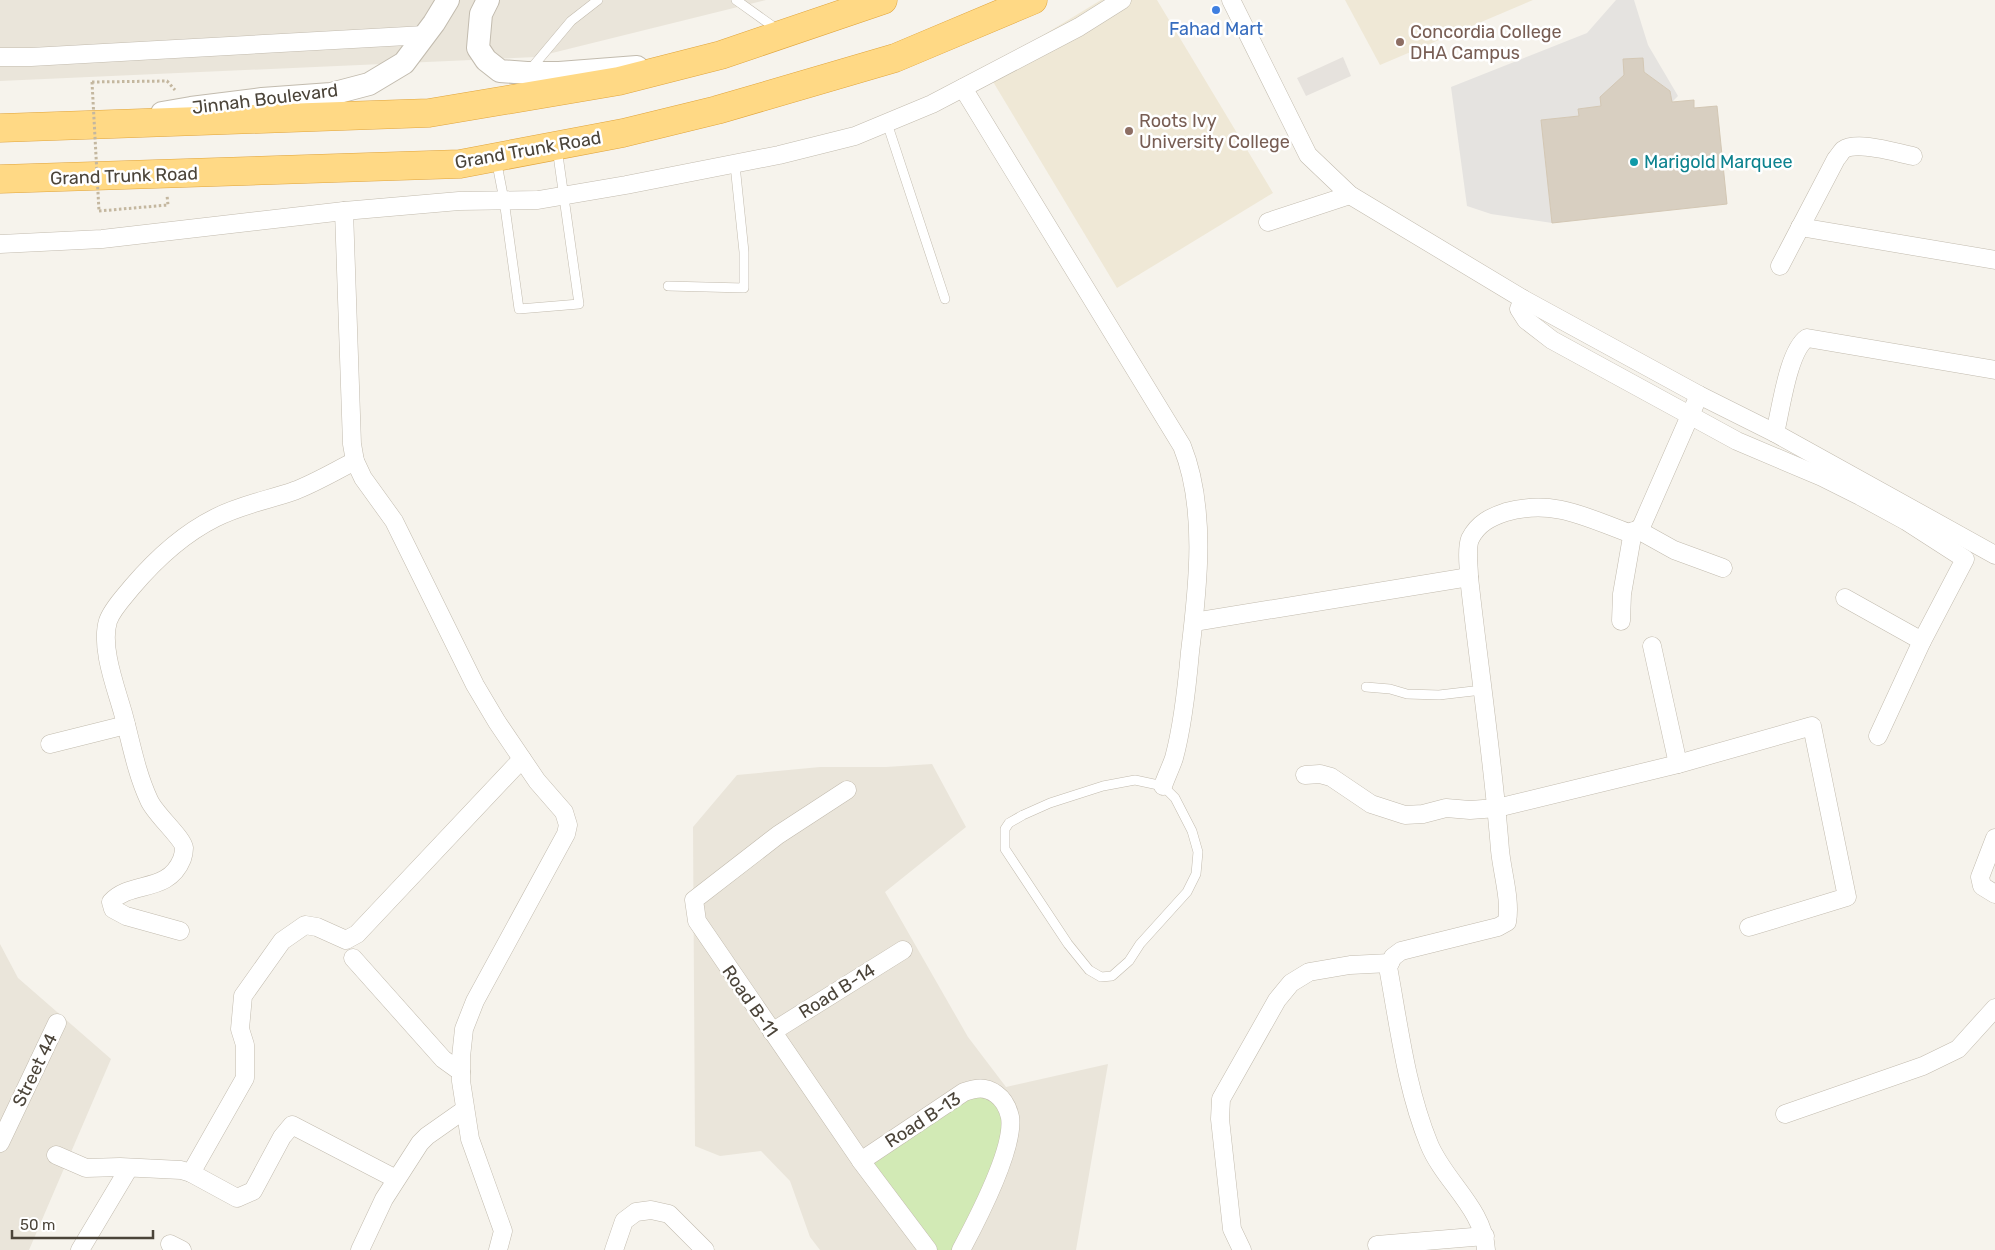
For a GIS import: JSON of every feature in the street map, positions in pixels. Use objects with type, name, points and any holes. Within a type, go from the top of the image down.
[{"type":"highway","name":"Grand Trunk Road","points":[[0,179],[460,164],[622,133],[717,110],[895,58],[1033,0]]},
{"type":"highway","points":[[0,128],[429,113],[619,82],[721,55],[870,3]]},
{"type":"street","name":"Jinnah Boulevard","points":[[105,124],[191,108],[262,99],[331,94],[370,84],[404,63],[448,0]]},
{"type":"street","points":[[488,0],[481,14],[478,48],[486,60],[500,71],[559,73],[656,65],[721,55]]},
{"type":"street","points":[[0,244],[102,239],[344,210],[459,201],[538,200],[735,165],[855,136],[932,104],[1079,27],[1122,0]]},
{"type":"street","points":[[1231,0],[1308,156],[1350,195],[1523,299],[1699,396],[1775,433],[1995,556]]},
{"type":"street","points":[[0,57],[41,57],[425,35]]},
{"type":"street","points":[[963,88],[1182,446],[1190,466],[1194,487],[1199,560],[1194,622],[1186,692],[1174,757],[1163,786]]},
{"type":"street","points":[[1780,266],[1836,159],[1843,150],[1864,146],[1913,156]]},
{"type":"street","points":[[1268,222],[1350,195]]},
{"type":"street","points":[[344,210],[352,444],[355,461],[363,478],[394,521],[475,685],[497,722],[537,781],[564,812],[568,824],[566,834],[475,1001],[464,1029],[461,1072],[464,1110],[473,1148],[503,1231],[498,1250]]},
{"type":"street","points":[[1800,226],[1995,260]]},
{"type":"street","points":[[1523,299],[1520,309],[1526,320],[1552,340],[1737,441],[1822,477],[1852,492],[1906,521],[1965,558],[1922,641],[1878,736]]},
{"type":"street","points":[[1775,433],[1794,354],[1801,342],[1807,338],[1995,370]]},
{"type":"street","points":[[1377,1245],[1486,1243],[1476,1218],[1430,1146],[1411,1090],[1388,967],[1392,957],[1401,950],[1498,927],[1508,922],[1509,914],[1502,868],[1497,808],[1469,577],[1470,540],[1476,530],[1489,517],[1530,506],[1564,509],[1629,533],[1635,530],[1642,524],[1699,396]]},
{"type":"street","points":[[180,931],[126,916],[113,909],[111,902],[118,896],[153,886],[168,878],[182,858],[184,848],[181,840],[153,809],[137,772],[106,646],[108,621],[115,608],[135,583],[190,532],[216,517],[294,490],[355,461]]},
{"type":"street","points":[[1635,530],[1674,550],[1723,568]]},
{"type":"street","points":[[1621,621],[1622,594],[1635,530]]},
{"type":"street","points":[[1194,622],[1469,577]]},
{"type":"street","points":[[1844,598],[1922,641]]},
{"type":"street","points":[[1652,646],[1678,764]]},
{"type":"street","points":[[50,744],[126,725]]},
{"type":"street","points":[[1305,775],[1320,774],[1331,777],[1371,804],[1404,815],[1423,814],[1446,808],[1470,810],[1497,808],[1678,764],[1812,726],[1847,897],[1749,927]]},
{"type":"street","points":[[191,1173],[245,1078],[245,1045],[240,1029],[244,996],[282,941],[305,925],[317,926],[346,940],[358,934],[522,759]]},
{"type":"street","name":"Road B-11","points":[[847,790],[778,835],[694,900],[697,921],[861,1161],[928,1250]]},
{"type":"street","points":[[1995,838],[1980,877],[1982,886],[1995,894]]},
{"type":"street","name":"Road B-14","points":[[772,1032],[903,950]]},
{"type":"street","points":[[353,958],[442,1059],[461,1072]]},
{"type":"street","points":[[1242,1250],[1232,1229],[1220,1119],[1221,1099],[1277,1000],[1290,983],[1309,972],[1350,964],[1390,963]]},
{"type":"street","points":[[1785,1114],[1923,1066],[1958,1049],[1995,1008]]},
{"type":"street","name":"Street 44","points":[[0,1143],[57,1024]]},
{"type":"street","name":"Road B-13","points":[[861,1161],[964,1092],[979,1087],[992,1091],[1002,1099],[1010,1117],[1008,1140],[993,1184],[976,1223],[961,1250]]},
{"type":"street","points":[[360,1250],[384,1198],[420,1143],[464,1110]]},
{"type":"street","points":[[56,1155],[86,1168],[182,1170],[237,1198],[253,1192],[282,1136],[292,1125],[396,1179]]},
{"type":"street","points":[[80,1250],[129,1168]]},
{"type":"street","points":[[614,1250],[624,1221],[636,1212],[651,1210],[669,1214],[705,1250]]},
{"type":"lane","points":[[527,73],[571,21],[598,0]]},
{"type":"lane","points":[[736,0],[784,34]]},
{"type":"lane","points":[[887,123],[945,299]]},
{"type":"lane","points":[[496,157],[519,309],[580,304],[557,146]]},
{"type":"lane","points":[[668,286],[744,288],[744,252],[735,165]]},
{"type":"lane","points":[[1366,687],[1390,689],[1407,694],[1439,695],[1482,690]]},
{"type":"lane","points":[[1135,780],[1163,786],[1175,798],[1192,830],[1198,852],[1196,874],[1186,892],[1140,944],[1129,961],[1112,976],[1101,977],[1089,970],[1068,944],[1006,849],[1006,829],[1009,823],[1023,815],[1103,786],[1135,780]]},
{"type":"path","points":[[166,81],[92,82],[99,211],[168,205]]},
{"type":"shaded area","points":[[0,0],[766,0],[536,57],[0,81]]},
{"type":"shaded area","name":"Roots Ivy University College","points":[[1101,0],[1157,0],[1273,193],[1117,288],[986,70]]},
{"type":"shaded area","name":"Concordia College DHA Campus","points":[[1345,0],[1533,0],[1380,65]]},
{"type":"shaded area","points":[[1616,0],[1634,0],[1648,45],[1678,96],[1672,102],[1670,91],[1644,72],[1642,58],[1623,59],[1624,75],[1601,97],[1601,106],[1578,109],[1579,116],[1541,120],[1552,223],[1491,214],[1467,206],[1451,87],[1587,33]]},
{"type":"shaded area","points":[[1343,57],[1351,76],[1306,96],[1297,78]]},
{"type":"shaded area","points":[[932,764],[966,827],[885,892],[968,1037],[1006,1087],[1108,1064],[1076,1250],[820,1250],[810,1237],[790,1181],[761,1151],[720,1156],[695,1146],[693,827],[737,775],[820,767],[886,767]]},
{"type":"shaded area","points":[[0,944],[18,978],[111,1059],[29,1250],[0,1250]]},
{"type":"green space","points":[[981,1091],[1001,1102],[1005,1140],[958,1250],[930,1250],[866,1162]]},
{"type":"building","name":"Marigold Marquee","points":[[1643,58],[1644,72],[1670,91],[1672,102],[1694,100],[1694,108],[1717,106],[1727,204],[1552,223],[1541,120],[1579,116],[1578,109],[1601,106],[1600,97],[1624,75],[1623,59]]},
{"type":"place","name":"Fahad Mart","points":[[1216,10]]},
{"type":"place","name":"Concordia College DHA Campus","points":[[1400,42]]},
{"type":"place","name":"Roots Ivy University College","points":[[1129,131]]},
{"type":"place","name":"Marigold Marquee","points":[[1634,162]]}]
